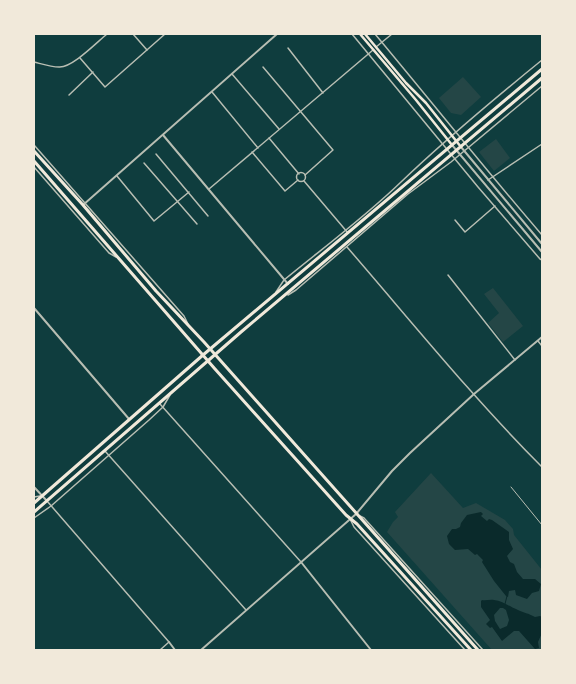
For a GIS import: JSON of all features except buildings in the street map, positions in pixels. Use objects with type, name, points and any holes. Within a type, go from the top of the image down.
[{"type":"main road","points":[[360,34],[452,145]]},
{"type":"main road","points":[[365,34],[406,83],[426,103],[461,147]]},
{"type":"main road","points":[[34,503],[129,418],[273,297],[347,231],[542,69]]},
{"type":"main road","points":[[34,512],[284,296],[346,246],[542,78]]},
{"type":"main road","points":[[34,151],[84,204],[156,291],[210,349],[478,650]]},
{"type":"main road","points":[[34,161],[208,361],[350,519],[358,524],[471,650]]},
{"type":"street","points":[[34,62],[60,67],[80,58],[107,34]]},
{"type":"street","points":[[133,34],[147,50]]},
{"type":"street","points":[[80,58],[105,87],[166,34]]},
{"type":"street","points":[[34,145],[84,204],[277,34]]},
{"type":"street","points":[[352,34],[452,155],[542,260]]},
{"type":"street","points":[[375,34],[542,236]]},
{"type":"street","points":[[376,47],[392,34]]},
{"type":"street","points":[[288,48],[323,92]]},
{"type":"street","points":[[209,190],[373,50]]},
{"type":"street","points":[[273,297],[284,280],[347,231],[402,182],[412,170],[542,60]]},
{"type":"street","points":[[263,67],[333,150],[305,175],[306,178],[304,181]]},
{"type":"street","points":[[69,95],[93,72]]},
{"type":"street","points":[[232,74],[279,130]]},
{"type":"street","points":[[542,86],[346,246],[474,394],[542,467]]},
{"type":"street","points":[[212,92],[258,148]]},
{"type":"street","points":[[163,135],[288,284]]},
{"type":"street","points":[[269,138],[299,174],[302,173],[305,175]]},
{"type":"street","points":[[488,180],[542,144]]},
{"type":"street","points":[[452,145],[542,252]]},
{"type":"street","points":[[461,147],[542,244]]},
{"type":"street","points":[[252,152],[285,191],[298,180],[297,177],[299,174]]},
{"type":"street","points":[[156,154],[208,216]]},
{"type":"street","points":[[144,163],[197,224]]},
{"type":"street","points":[[34,167],[109,253],[120,259]]},
{"type":"street","points":[[116,176],[154,221],[189,192]]},
{"type":"street","points":[[298,180],[301,182],[304,181],[347,231]]},
{"type":"street","points":[[455,220],[465,232],[495,206]]},
{"type":"street","points":[[448,275],[515,360]]},
{"type":"street","points":[[34,308],[129,418]]},
{"type":"street","points":[[201,650],[356,514],[392,471],[410,453],[474,394],[542,337]]},
{"type":"street","points":[[538,340],[542,346]]},
{"type":"street","points":[[34,518],[51,506],[163,407],[172,392]]},
{"type":"street","points":[[159,403],[300,562],[371,650]]},
{"type":"street","points":[[105,451],[246,610]]},
{"type":"street","points":[[34,487],[175,650]]},
{"type":"street","points":[[34,497],[42,496]]},
{"type":"street","points":[[356,514],[364,518],[474,638],[483,650]]},
{"type":"street","points":[[350,519],[354,527],[465,650]]},
{"type":"street","points":[[160,650],[169,642]]},
{"type":"lane","points":[[511,487],[542,525]]},
{"type":"shaded area","points":[[463,77],[481,97],[461,115],[451,113],[439,98]]},
{"type":"shaded area","points":[[496,139],[510,158],[494,171],[479,152]]},
{"type":"shaded area","points":[[493,288],[523,326],[503,342],[488,323],[499,313],[484,294]]},
{"type":"shaded area","points":[[431,473],[463,508],[476,503],[505,520],[513,529],[514,535],[542,570],[542,650],[492,650],[387,532],[398,517],[395,512]]},
{"type":"shaded area","points":[[481,512],[483,514],[481,516],[487,521],[489,519],[492,520],[509,532],[509,540],[513,549],[507,556],[510,562],[514,564],[517,572],[523,579],[535,579],[541,584],[539,591],[532,593],[527,599],[516,595],[515,590],[509,591],[508,597],[506,596],[494,581],[482,562],[483,560],[477,554],[475,555],[468,549],[455,550],[449,544],[447,536],[452,529],[460,527],[467,515]]},
{"type":"shaded area","points":[[481,601],[497,601],[535,617],[542,617],[542,633],[538,642],[539,648],[535,649],[519,631],[514,631],[502,641],[492,627],[490,628],[486,624],[490,620],[481,607]],"holes":[[[500,608],[506,610],[509,620],[507,626],[500,629],[495,621],[494,615]]]},
{"type":"waterway","points":[[505,604],[507,596]]}]
